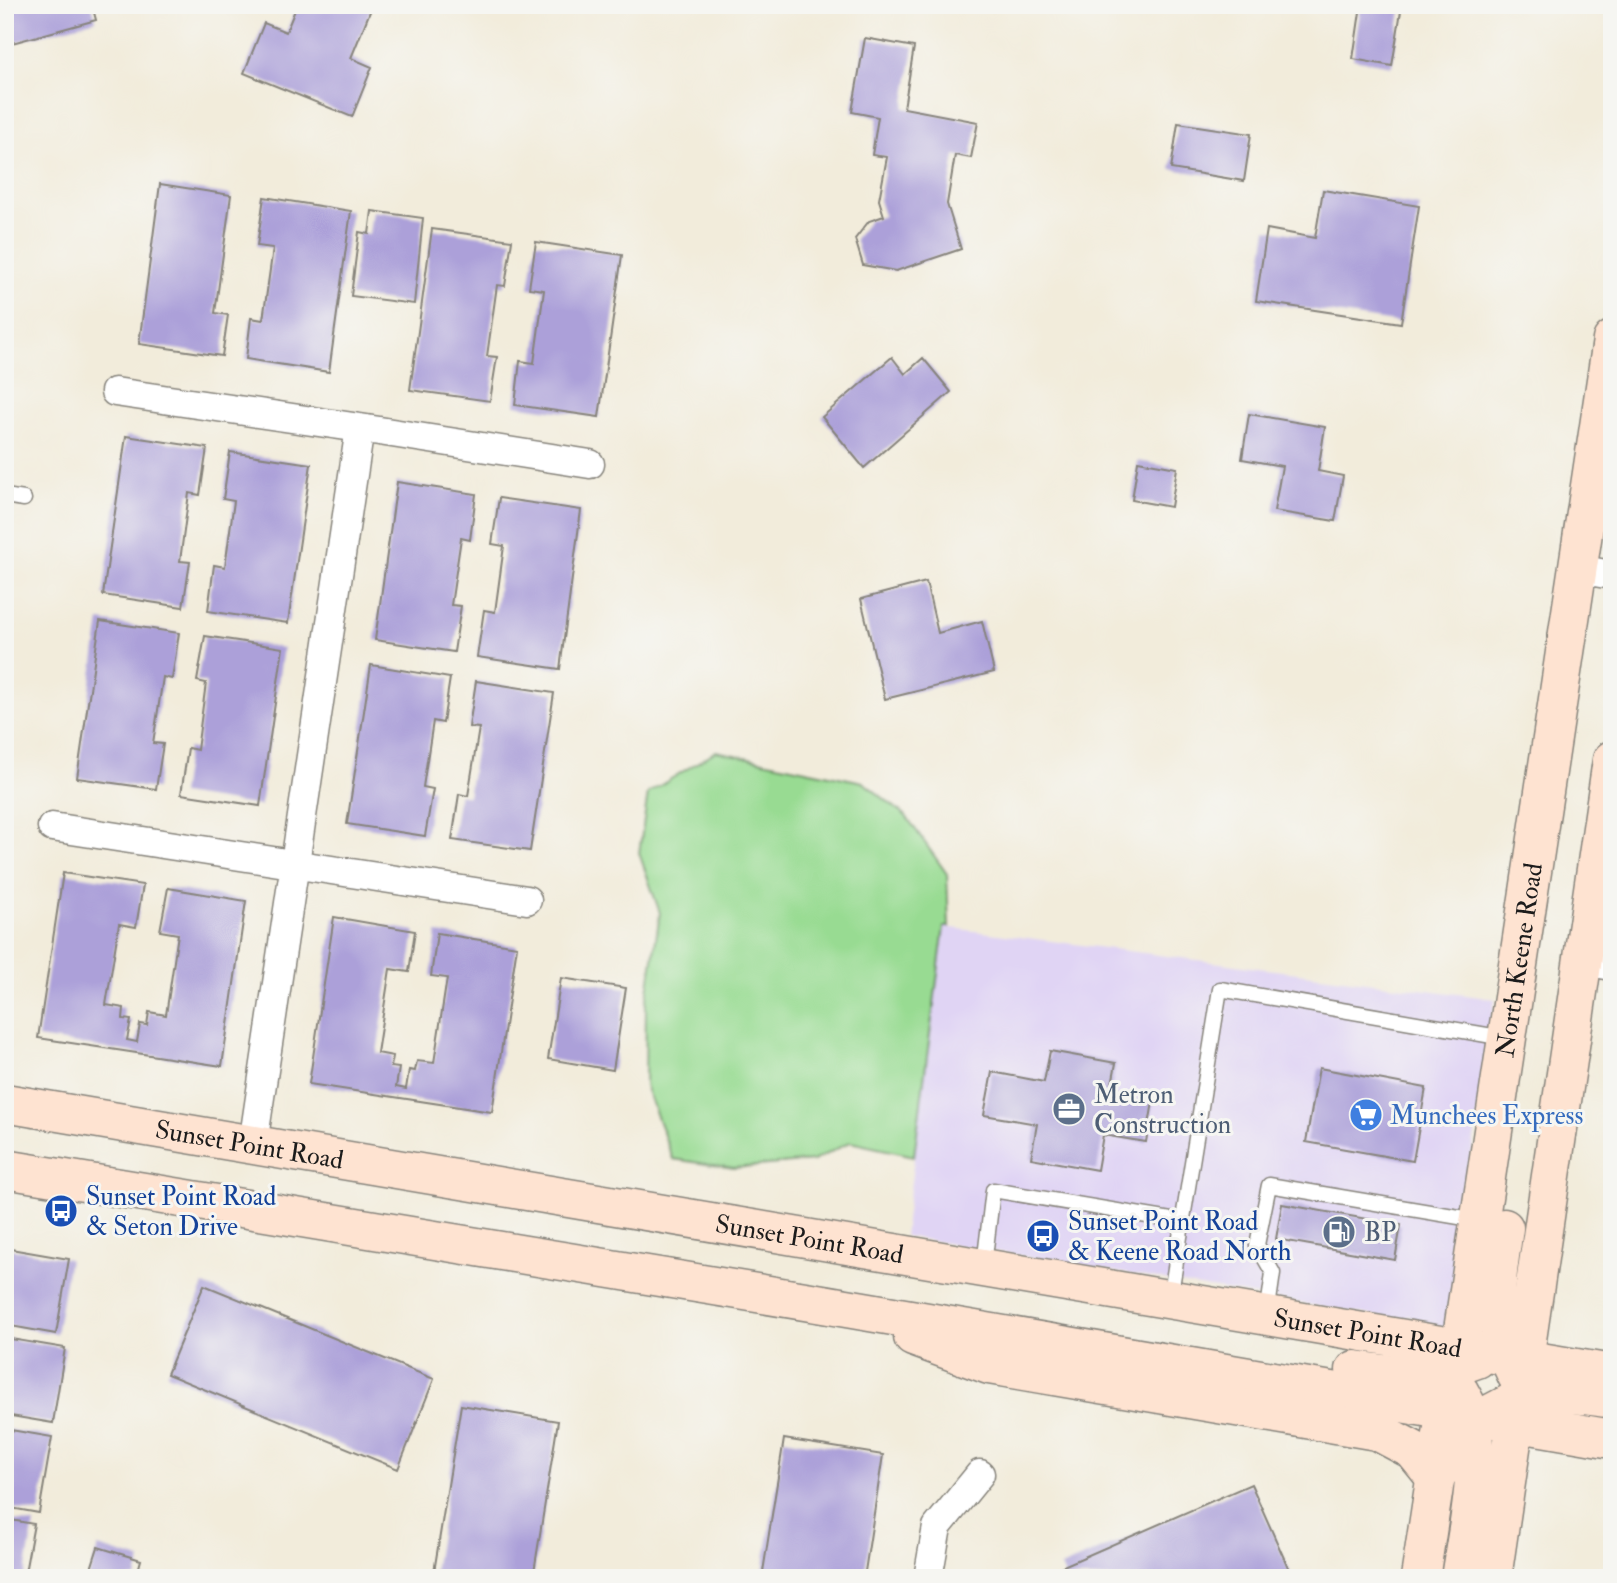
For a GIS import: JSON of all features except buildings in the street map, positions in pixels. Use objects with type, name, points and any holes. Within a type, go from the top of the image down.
[{"type":"main road","name":"North Keene Road","points":[[1492,1578],[1479,1221],[1546,774],[1594,572],[1612,340]]},
{"type":"main road","points":[[1487,1384],[1531,1306],[1597,964],[1612,760]]},
{"type":"main road","points":[[1460,1578],[1475,1453],[1487,1384],[1498,1270],[1547,936],[1546,774]]},
{"type":"main road","name":"Sunset Point Road","points":[[5,1103],[1412,1341],[1487,1384]]},
{"type":"main road","points":[[5,1169],[871,1312],[1487,1384],[1550,1394],[1612,1399]]},
{"type":"main road","points":[[823,1304],[989,1365],[1377,1430],[1413,1450],[1435,1478]]},
{"type":"main road","points":[[1487,1384],[1612,1374]]},
{"type":"main road","name":"North Keene Road","points":[[1420,1578],[1435,1478],[1487,1384]]},
{"type":"main road","points":[[1487,1384],[1564,1431],[1612,1439]]},
{"type":"street","points":[[115,391],[590,464]]},
{"type":"street","points":[[253,1144],[359,428]]},
{"type":"street","points":[[52,827],[527,900]]},
{"type":"street","points":[[928,1578],[937,1527],[980,1474]]},
{"type":"lane","points":[[5,496],[24,499]]},
{"type":"lane","points":[[1170,1300],[1220,989],[1506,1039]]},
{"type":"lane","points":[[1267,1317],[1273,1273],[1257,1245],[1269,1185],[1479,1221]]},
{"type":"lane","points":[[984,1268],[993,1190],[1183,1222]]},
{"type":"shaded area","points":[[944,927],[1495,999],[1446,1328],[1419,1324],[1409,1315],[1405,1321],[904,1236]]},
{"type":"green space","points":[[716,751],[863,782],[906,816],[947,874],[949,927],[944,927],[914,1156],[850,1142],[813,1161],[734,1168],[673,1159],[645,1085],[646,1005],[660,913],[639,853],[648,793]]},
{"type":"place","name":"Metron Construction","points":[[1069,1109]]},
{"type":"place","name":"Munchees Express","points":[[1366,1115]]},
{"type":"place","name":"Sunset Point Road & Seton Drive","points":[[61,1211]]},
{"type":"place","name":"BP","points":[[1339,1232]]},
{"type":"place","name":"Sunset Point Road & Keene Road North","points":[[1043,1236]]}]
